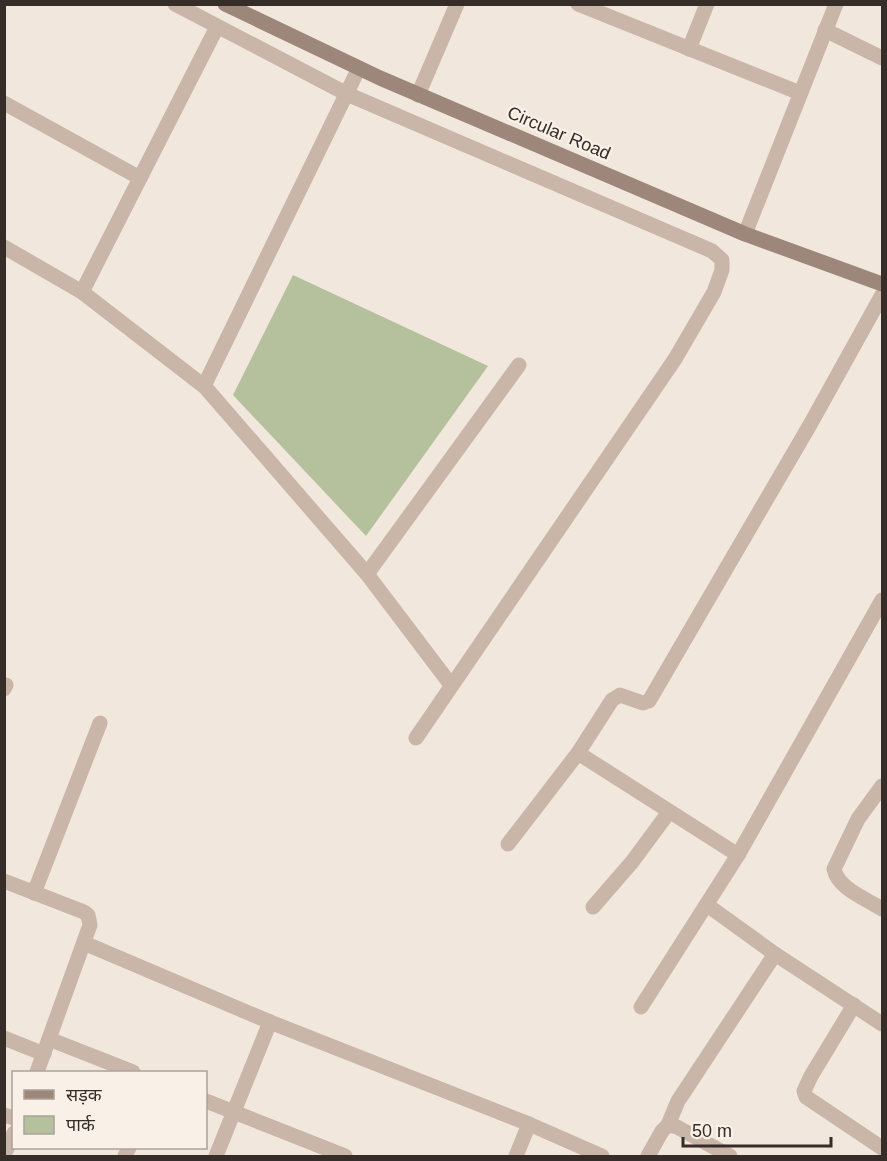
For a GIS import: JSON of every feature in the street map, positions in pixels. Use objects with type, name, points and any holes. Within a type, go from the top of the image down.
[{"type":"main road","name":"Circular Road","points":[[225,4],[418,95],[745,234],[882,284]]},
{"type":"street","points":[[175,4],[347,94],[712,250],[722,260],[723,265],[714,292],[647,402],[416,738]]},
{"type":"street","points":[[418,95],[457,4]]},
{"type":"street","points":[[689,49],[707,4]]},
{"type":"street","points":[[745,234],[836,4]]},
{"type":"street","points":[[581,5],[800,93]]},
{"type":"street","points":[[82,292],[217,27]]},
{"type":"street","points":[[825,30],[882,58]]},
{"type":"street","points":[[204,386],[359,68]]},
{"type":"street","points":[[4,103],[140,178]]},
{"type":"street","points":[[4,247],[82,292],[204,386],[367,574],[451,685]]},
{"type":"street","points":[[508,844],[578,753],[615,697],[624,696],[643,703],[649,701],[811,423],[882,295]]},
{"type":"street","points":[[367,574],[519,365]]},
{"type":"street","points":[[641,1007],[738,855],[882,600]]},
{"type":"street","points":[[34,893],[100,723]]},
{"type":"street","points":[[578,753],[738,855]]},
{"type":"street","points":[[882,786],[858,819],[834,869],[836,876],[846,887],[882,909]]},
{"type":"street","points":[[593,907],[632,862],[669,812]]},
{"type":"street","points":[[4,881],[88,915],[90,925],[37,1071]]},
{"type":"street","points":[[707,905],[775,954],[882,1024]]},
{"type":"street","points":[[84,943],[270,1022],[529,1124],[602,1156]]},
{"type":"street","points":[[648,1156],[668,1125],[678,1101],[775,954]]},
{"type":"street","points":[[854,1005],[804,1091],[806,1097],[882,1148]]},
{"type":"street","points":[[216,1156],[270,1022]]},
{"type":"street","points":[[4,1038],[44,1054]]},
{"type":"street","points":[[49,1039],[130,1071]]},
{"type":"street","points":[[207,1101],[345,1156]]},
{"type":"street","points":[[516,1156],[529,1124]]},
{"type":"street","points":[[668,1125],[677,1127],[730,1156]]},
{"type":"street","points":[[5,1156],[12,1138]]},
{"type":"green space","points":[[293,275],[488,366],[366,536],[233,395]]}]
